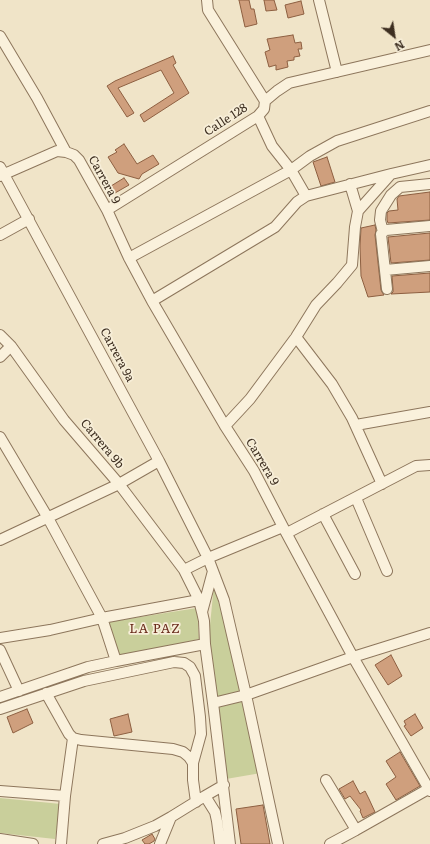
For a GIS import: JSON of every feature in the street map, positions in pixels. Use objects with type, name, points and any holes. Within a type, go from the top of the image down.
[{"type":"street","points":[[207,0],[208,10],[265,101]]},
{"type":"street","points":[[319,0],[337,72]]},
{"type":"street","points":[[0,36],[37,98],[66,152]]},
{"type":"street","name":"Calle 128","points":[[107,210],[258,116],[264,109],[265,101],[289,83],[430,50]]},
{"type":"street","points":[[129,258],[291,170],[310,156],[337,141],[430,111]]},
{"type":"street","points":[[258,116],[272,146],[291,170],[306,196]]},
{"type":"street","points":[[1,172],[57,151],[66,152]]},
{"type":"street","name":"Carrera 9","points":[[66,152],[74,155],[79,160],[107,210],[129,258],[152,301],[225,426],[254,471],[353,657],[430,789]]},
{"type":"street","points":[[152,301],[275,227],[297,202],[306,196],[430,165]]},
{"type":"street","name":"Carrera 9a","points":[[1,172],[29,219],[160,461],[208,558],[224,600],[278,844]]},
{"type":"street","points":[[358,211],[391,174]]},
{"type":"street","points":[[225,426],[250,399],[296,337],[316,304],[342,278],[352,265],[355,227],[358,211],[350,184]]},
{"type":"street","points":[[387,289],[381,234],[383,232],[380,220],[381,211],[391,195],[400,187],[430,184]]},
{"type":"street","points":[[0,235],[29,219]]},
{"type":"street","points":[[383,232],[386,230],[430,226]]},
{"type":"street","points":[[385,270],[430,266]]},
{"type":"street","name":"Carrera 9b","points":[[0,335],[11,346],[64,420],[119,484],[184,570],[199,600],[202,612]]},
{"type":"street","points":[[296,337],[332,384],[352,418],[382,484]]},
{"type":"street","points":[[0,357],[11,346]]},
{"type":"street","points":[[356,425],[430,412]]},
{"type":"street","points":[[0,437],[48,518],[102,618],[116,661]]},
{"type":"street","points":[[0,540],[119,484],[160,461]]},
{"type":"street","points":[[184,570],[208,558],[285,530],[323,514],[416,466],[430,465]]},
{"type":"street","points":[[356,498],[387,571]]},
{"type":"street","points":[[323,514],[355,574]]},
{"type":"street","points":[[213,571],[202,612],[230,844]]},
{"type":"street","points":[[0,638],[50,630],[102,618],[199,600]]},
{"type":"street","points":[[213,703],[246,694],[353,657],[430,633]]},
{"type":"street","points":[[0,697],[88,667],[205,644]]},
{"type":"street","points":[[0,650],[5,671],[19,691]]},
{"type":"street","points":[[0,709],[84,681],[174,662],[184,663],[190,667],[195,676],[200,717],[200,734],[194,762],[193,780],[196,802]]},
{"type":"street","points":[[46,693],[69,734],[73,738],[173,749],[183,752],[194,762]]},
{"type":"street","points":[[61,844],[64,796],[73,738]]},
{"type":"street","points":[[326,780],[356,830]]},
{"type":"street","points":[[103,844],[125,838],[155,826],[224,785]]},
{"type":"street","points":[[330,844],[430,789]]},
{"type":"street","points":[[0,791],[64,796]]},
{"type":"street","points":[[205,796],[212,806],[216,816],[220,844]]},
{"type":"street","points":[[160,844],[171,817]]},
{"type":"street","points":[[0,839],[33,844]]},
{"type":"green space","points":[[214,585],[243,693],[217,698],[208,645]]},
{"type":"green space","points":[[197,608],[199,639],[119,658],[108,622]]},
{"type":"green space","points":[[246,701],[261,773],[226,779],[218,707]]},
{"type":"green space","points":[[0,798],[61,804],[55,839],[0,833]]},
{"type":"building","points":[[239,0],[249,0],[251,9],[254,9],[257,24],[245,27]]},
{"type":"building","points":[[264,0],[274,0],[277,10],[266,11]]},
{"type":"building","points":[[301,1],[304,14],[288,18],[285,5]]},
{"type":"building","points":[[293,35],[295,43],[301,42],[302,49],[298,49],[300,56],[294,57],[294,60],[287,61],[288,67],[276,70],[276,65],[269,67],[265,52],[270,50],[267,39]]},
{"type":"building","points":[[173,56],[176,63],[173,65],[189,93],[144,122],[140,115],[174,93],[161,70],[118,88],[134,113],[127,117],[107,86],[115,81]]},
{"type":"building","points":[[124,144],[137,164],[153,155],[159,164],[142,174],[139,179],[118,173],[108,157],[117,152],[115,150]]},
{"type":"building","points":[[327,157],[335,182],[321,186],[313,162]]},
{"type":"building","points":[[124,178],[129,185],[115,193],[111,186]]},
{"type":"building","points":[[430,192],[430,220],[388,223],[387,213],[389,211],[398,210],[397,199],[399,196]]},
{"type":"building","points":[[375,225],[381,290],[384,295],[368,297],[361,276],[361,228]]},
{"type":"building","points":[[430,233],[430,260],[391,263],[388,237]]},
{"type":"building","points":[[430,273],[430,292],[391,294],[393,292],[392,276]]},
{"type":"building","points":[[391,655],[402,676],[388,685],[375,665]]},
{"type":"building","points":[[27,709],[33,723],[13,733],[7,717]]},
{"type":"building","points":[[128,714],[132,732],[114,736],[110,719]]},
{"type":"building","points":[[415,714],[423,728],[411,736],[404,726],[406,725],[404,721]]},
{"type":"building","points":[[400,752],[420,786],[396,800],[386,784],[396,777],[386,761]]},
{"type":"building","points":[[353,781],[360,794],[365,791],[375,812],[363,818],[360,811],[361,810],[350,796],[345,799],[339,789]]},
{"type":"building","points":[[263,805],[270,844],[241,844],[236,809]]},
{"type":"building","points":[[152,834],[155,839],[154,841],[149,844],[145,844],[142,840]]},
{"type":"district","name":"LA PAZ","points":[[155,629]]}]
